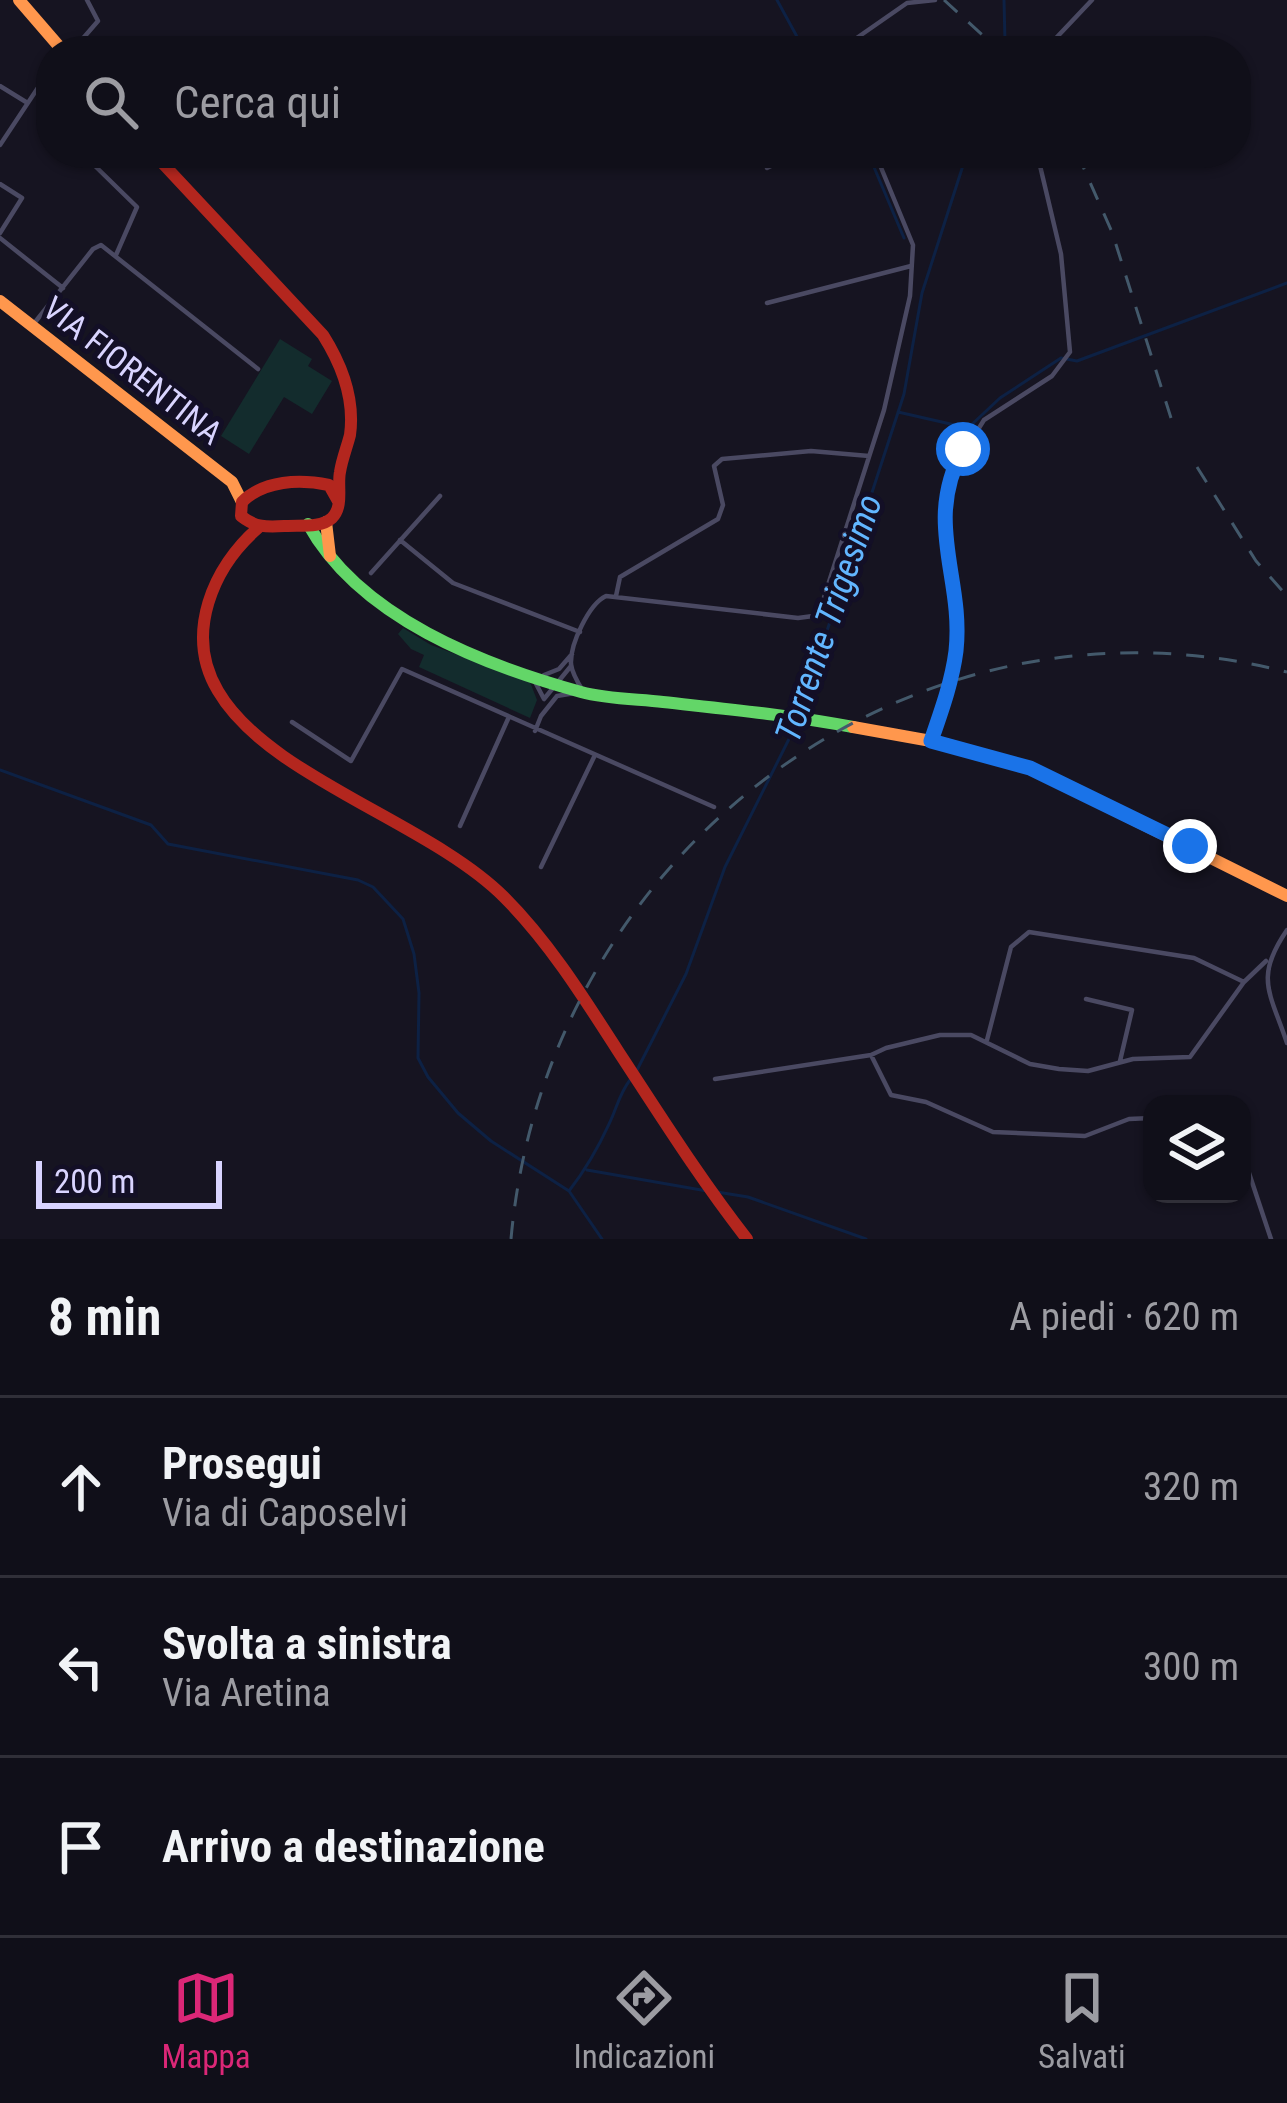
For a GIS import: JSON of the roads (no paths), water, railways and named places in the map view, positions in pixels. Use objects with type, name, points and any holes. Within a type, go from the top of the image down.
[{"type":"main road","points":[[19,0],[54,36]]},
{"type":"main road","points":[[167,168],[314,325],[334,352],[350,403],[350,434],[336,514],[326,522],[252,525],[211,591],[202,633],[206,663],[226,706],[269,742],[479,874],[561,965],[698,1174],[747,1239]]},
{"type":"main road","name":"VIA FIORENTINA","points":[[0,301],[232,482],[256,489],[312,482]]},
{"type":"main road","points":[[312,482],[332,473],[342,460]]},
{"type":"main road","name":"VIA FIORENTINA","points":[[232,482],[242,502],[242,516],[252,525]]},
{"type":"main road","points":[[312,482],[329,485],[338,501]]},
{"type":"main road","points":[[242,502],[256,489]]},
{"type":"main road","points":[[326,522],[331,558]]},
{"type":"main road","points":[[308,524],[348,577],[434,639],[584,693],[818,720],[931,741],[1030,768],[1287,896]]},
{"type":"street","points":[[83,36],[98,21],[87,0]]},
{"type":"street","points":[[860,36],[907,3],[935,0]]},
{"type":"street","points":[[1058,36],[1092,0]]},
{"type":"street","points":[[0,86],[26,102]]},
{"type":"street","points":[[0,146],[36,88]]},
{"type":"street","points":[[97,168],[137,207],[116,255]]},
{"type":"street","points":[[535,730],[597,600],[616,596],[798,618],[813,616],[824,604],[905,319],[912,238],[882,168]]},
{"type":"street","points":[[931,741],[956,647],[944,511],[947,479],[984,420],[1052,376],[1070,352],[1061,254],[1040,168]]},
{"type":"street","points":[[0,184],[22,198],[0,236],[62,288]]},
{"type":"street","points":[[32,326],[101,245],[258,369]]},
{"type":"street","points":[[767,303],[911,266]]},
{"type":"street","points":[[616,596],[620,577],[718,519],[722,505],[714,466],[722,459],[812,452],[869,456]]},
{"type":"street","points":[[371,573],[440,496]]},
{"type":"street","points":[[400,540],[453,583],[581,632]]},
{"type":"street","points":[[572,654],[571,666],[584,693]]},
{"type":"street","points":[[544,699],[571,666]]},
{"type":"street","points":[[292,722],[351,761],[402,669],[714,807]]},
{"type":"street","points":[[533,675],[545,708]]},
{"type":"street","points":[[460,826],[508,719]]},
{"type":"street","points":[[541,867],[594,757]]},
{"type":"street","points":[[715,1079],[871,1055],[940,1035],[971,1035],[1030,1064],[1059,1069],[1088,1071],[1120,1061],[1190,1058],[1287,929]]},
{"type":"street","points":[[987,1040],[1011,947],[1029,932],[1195,958],[1244,982]]},
{"type":"street","points":[[1266,962],[1287,1043]]},
{"type":"street","points":[[1086,999],[1132,1010],[1120,1061]]},
{"type":"street","points":[[871,1055],[891,1095],[926,1102],[993,1132],[1085,1136],[1143,1118]]},
{"type":"street","points":[[1251,1180],[1271,1239]]},
{"type":"waterway","points":[[777,0],[797,36]]},
{"type":"waterway","name":"Torrente Trigesimo","points":[[1004,0],[1005,36]]},
{"type":"waterway","points":[[874,168],[904,238]]},
{"type":"waterway","name":"Torrente Trigesimo","points":[[800,714],[904,394],[922,293],[962,168]]},
{"type":"waterway","points":[[898,412],[968,428],[1000,398],[1061,358],[1077,361],[1287,283]]},
{"type":"waterway","name":"Torrente Trigesimo","points":[[636,1072],[686,974],[725,867],[797,723]]},
{"type":"waterway","points":[[0,770],[151,825],[168,844],[358,880],[373,887],[403,919],[414,954],[418,1058],[428,1077],[458,1113],[491,1141],[569,1191],[602,1239]]},
{"type":"waterway","name":"Torrente Trigesimo","points":[[569,1191],[596,1150],[630,1080]]},
{"type":"waterway","points":[[587,1170],[707,1191]]},
{"type":"waterway","points":[[717,1192],[748,1197],[866,1239]]},
{"type":"railway","points":[[944,0],[984,36]]},
{"type":"railway","points":[[1084,168],[1112,232],[1171,418]]},
{"type":"railway","points":[[1197,467],[1256,561],[1287,596]]},
{"type":"railway","points":[[511,1239],[539,1101],[593,976],[671,866],[769,776],[883,708],[1010,666],[1146,653],[1287,672]]}]
